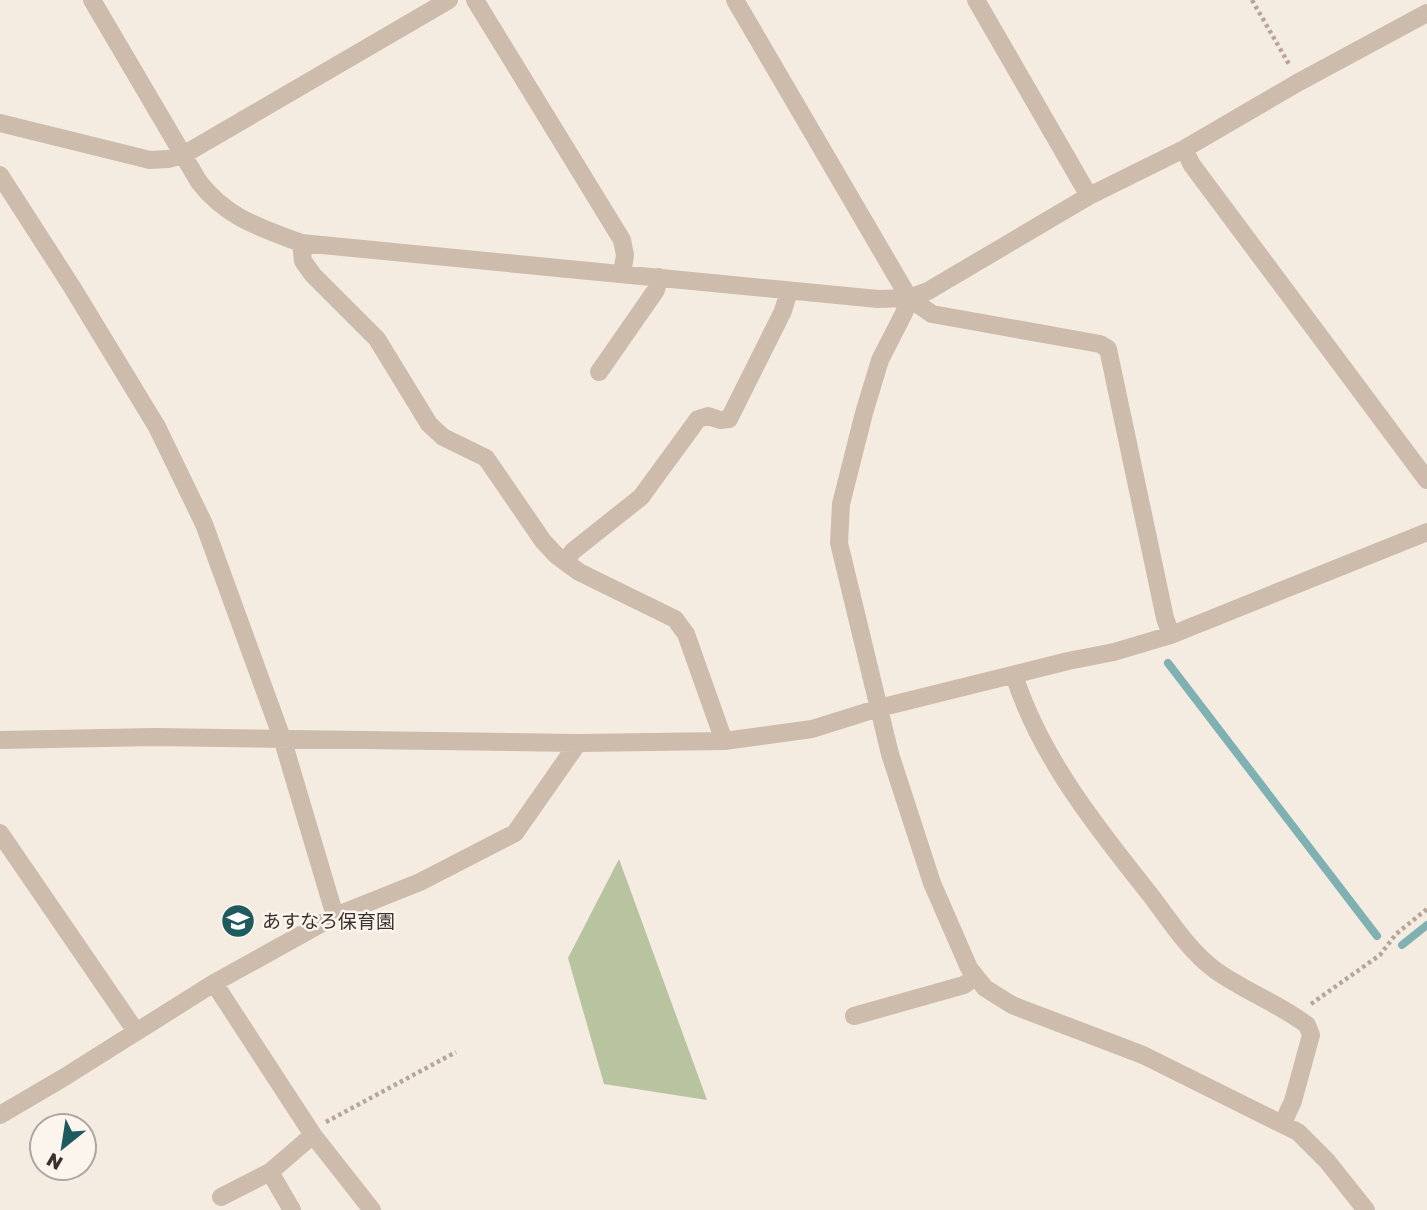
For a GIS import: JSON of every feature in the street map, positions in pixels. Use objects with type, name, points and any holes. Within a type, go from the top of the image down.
[{"type":"street","points":[[92,0],[199,182],[214,202],[262,228],[301,243],[878,299],[909,298],[928,291],[1089,196],[1184,149],[1299,82],[1427,13]]},
{"type":"street","points":[[0,123],[150,159],[168,159],[183,155],[449,0]]},
{"type":"street","points":[[475,0],[622,240],[625,255],[622,274]]},
{"type":"street","points":[[735,0],[909,298],[932,314],[1101,344],[1108,349],[1164,618],[1171,635]]},
{"type":"street","points":[[976,0],[1089,196]]},
{"type":"street","points":[[1184,149],[1192,165],[1427,480]]},
{"type":"street","points":[[0,175],[157,427],[204,524],[282,738],[335,916]]},
{"type":"street","points":[[301,243],[303,261],[313,275],[377,339],[429,424],[443,437],[486,458],[543,541],[579,572],[675,619],[686,634],[724,741]]},
{"type":"street","points":[[599,372],[656,290],[659,277]]},
{"type":"street","points":[[565,562],[573,551],[641,496],[698,419],[708,416],[720,420],[729,419],[783,312],[789,290]]},
{"type":"street","points":[[909,298],[880,360],[841,504],[839,543],[890,754],[932,883],[975,978],[992,993],[1012,1004],[1143,1055],[1298,1132],[1327,1161],[1366,1210]]},
{"type":"street","points":[[0,740],[155,737],[578,743],[724,741],[812,729],[879,708],[1114,652],[1171,635],[1427,532]]},
{"type":"street","points":[[1014,675],[1021,697],[1088,816],[1177,930],[1213,969],[1307,1024],[1311,1035],[1293,1101],[1283,1124]]},
{"type":"street","points":[[0,1115],[214,983],[335,916],[420,882],[515,833],[578,743]]},
{"type":"street","points":[[0,833],[135,1030]]},
{"type":"street","points":[[854,1016],[964,985],[975,978]]},
{"type":"street","points":[[214,983],[313,1135],[372,1210]]},
{"type":"street","points":[[221,1197],[270,1172],[313,1135]]},
{"type":"street","points":[[270,1172],[292,1210]]},
{"type":"path","points":[[1252,0],[1299,82]]},
{"type":"path","points":[[1297,1017],[1315,1000],[1380,955],[1396,934],[1427,909]]},
{"type":"path","points":[[313,1135],[329,1119],[456,1052]]},
{"type":"green space","points":[[619,859],[707,1100],[604,1084],[568,958]]},
{"type":"waterway","points":[[1168,663],[1377,936]]},
{"type":"waterway","points":[[1402,945],[1427,925]]},
{"type":"place","name":"あすなろ保育園","points":[[238,921]]}]
